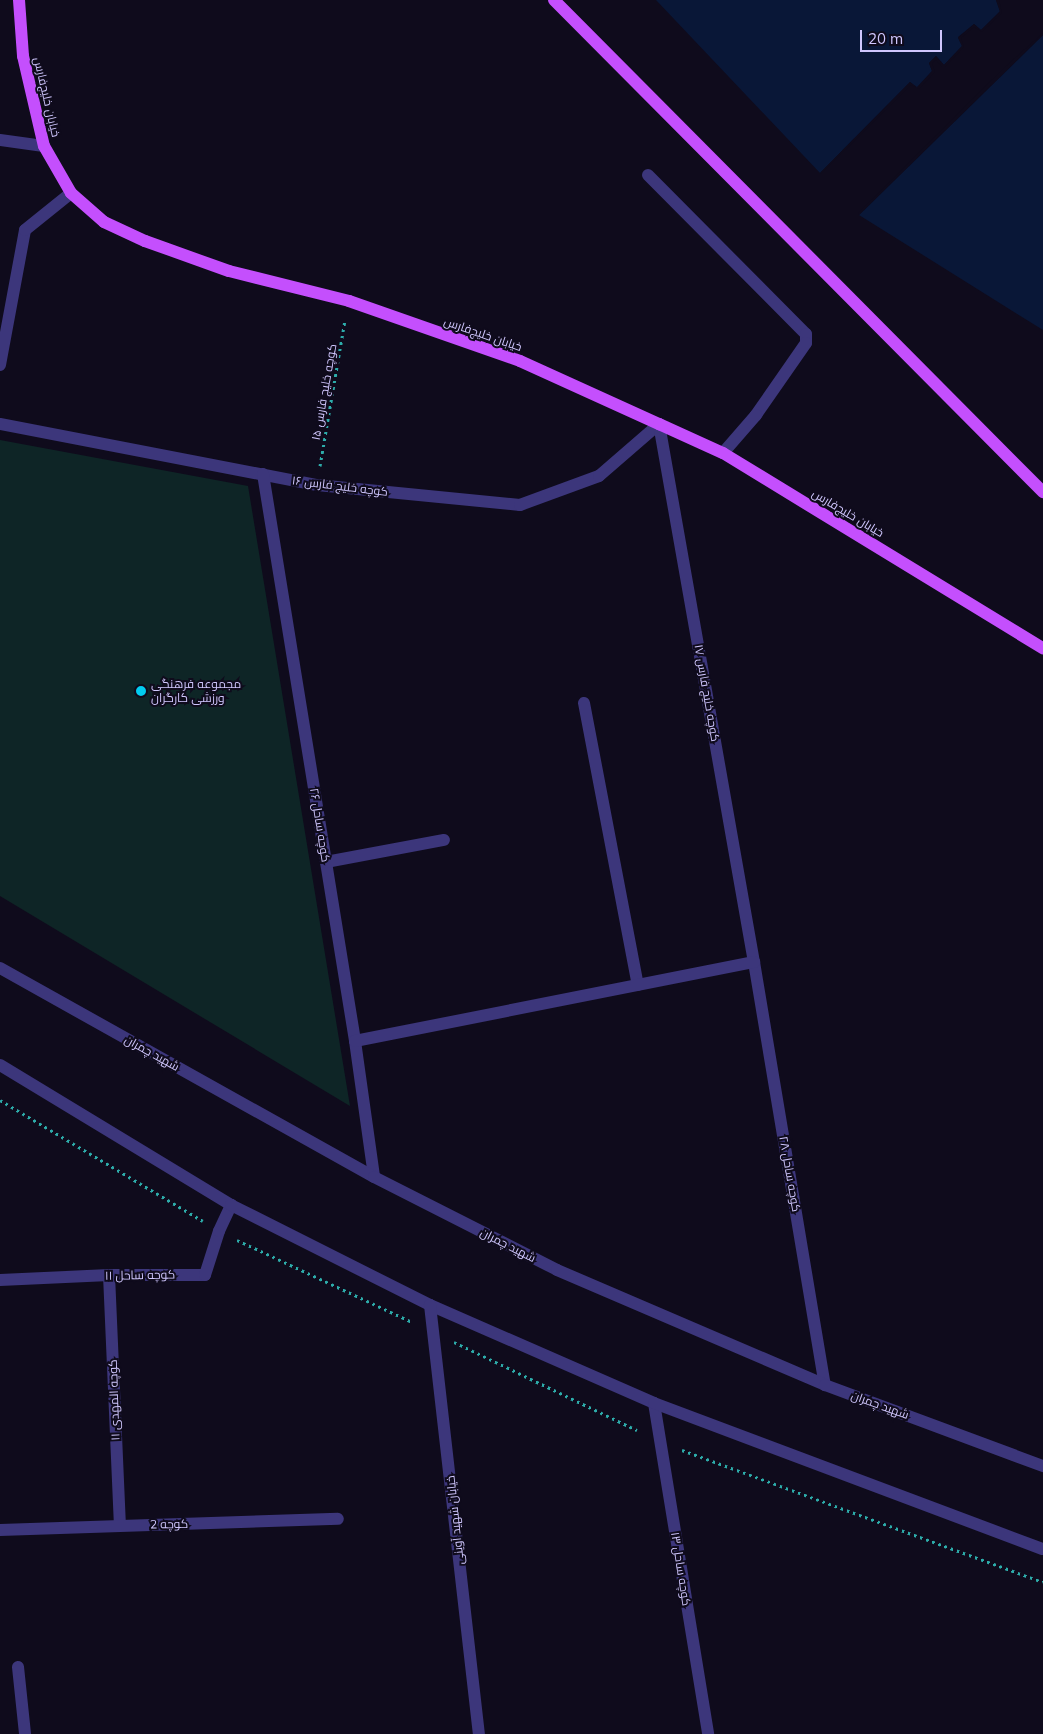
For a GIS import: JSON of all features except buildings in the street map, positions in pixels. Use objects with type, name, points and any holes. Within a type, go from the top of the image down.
[{"type":"main road","name":"خیابان خلیج‌فارس","points":[[19,0],[23,56],[44,146],[71,193],[104,222],[145,241],[230,270],[348,302],[520,361],[660,424],[723,453],[1043,648]]},
{"type":"main road","points":[[554,0],[1043,492]]},
{"type":"street","points":[[0,140],[44,146]]},
{"type":"street","points":[[648,174],[806,334],[806,343],[756,415],[723,453]]},
{"type":"street","points":[[0,365],[25,230],[71,193]]},
{"type":"street","name":"کوچه خلیج فارس ۱۶","points":[[0,424],[317,485],[520,505],[598,476],[660,424]]},
{"type":"street","name":"کوچه خلیج فارس ۱۷","points":[[660,424],[754,962]]},
{"type":"street","name":"کوچه ساحل ۲۶","points":[[263,474],[355,1041],[374,1177]]},
{"type":"street","points":[[584,703],[638,985]]},
{"type":"street","points":[[326,862],[444,840]]},
{"type":"street","points":[[355,1041],[754,962]]},
{"type":"street","name":"کوچه ساحل ۲۸","points":[[754,962],[825,1385]]},
{"type":"street","name":"شهید چمران","points":[[0,968],[374,1177],[557,1270],[825,1385],[1043,1466]]},
{"type":"street","points":[[0,1065],[231,1205],[430,1305],[654,1403],[1043,1549]]},
{"type":"street","name":"کوچه ساحل ۱۱","points":[[0,1280],[109,1275],[205,1275],[219,1231],[231,1205]]},
{"type":"street","name":"کوچه المهدی ۱۱","points":[[109,1275],[120,1525]]},
{"type":"street","name":"خیابان شهید آوینی","points":[[430,1305],[479,1734]]},
{"type":"street","name":"کوچه ساحل ۱۳","points":[[654,1403],[708,1734]]},
{"type":"street","name":"کوچه 2","points":[[0,1530],[338,1519]]},
{"type":"street","points":[[18,1667],[24,1734]]},
{"type":"path","name":"کوچه خلیج فارس ۱۵","points":[[317,485],[348,302]]},
{"type":"green space","name":"مجموعه فرهنگی ورزشی کارگران","points":[[0,440],[248,486],[350,1106],[0,896]]},
{"type":"water","points":[[656,0],[996,0],[1000,11],[981,30],[974,24],[958,37],[962,46],[944,65],[936,56],[929,63],[932,71],[917,88],[910,82],[820,173]]},
{"type":"water","points":[[1043,35],[1043,330],[859,215]]},
{"type":"pier","points":[[996,0],[999,0],[1002,13],[982,32],[974,27],[961,38],[964,47],[945,67],[942,67],[936,60],[932,63],[935,72],[919,89],[911,85],[820,173],[910,82],[917,87],[932,71],[929,63],[936,56],[944,65],[962,46],[958,38],[974,24],[981,30],[1000,12]]},
{"type":"pier","points":[[1043,33],[859,215],[858,213],[1006,66]]},
{"type":"place","name":"مجموعه فرهنگی ورزشی کارگران","points":[[141,691]]}]
